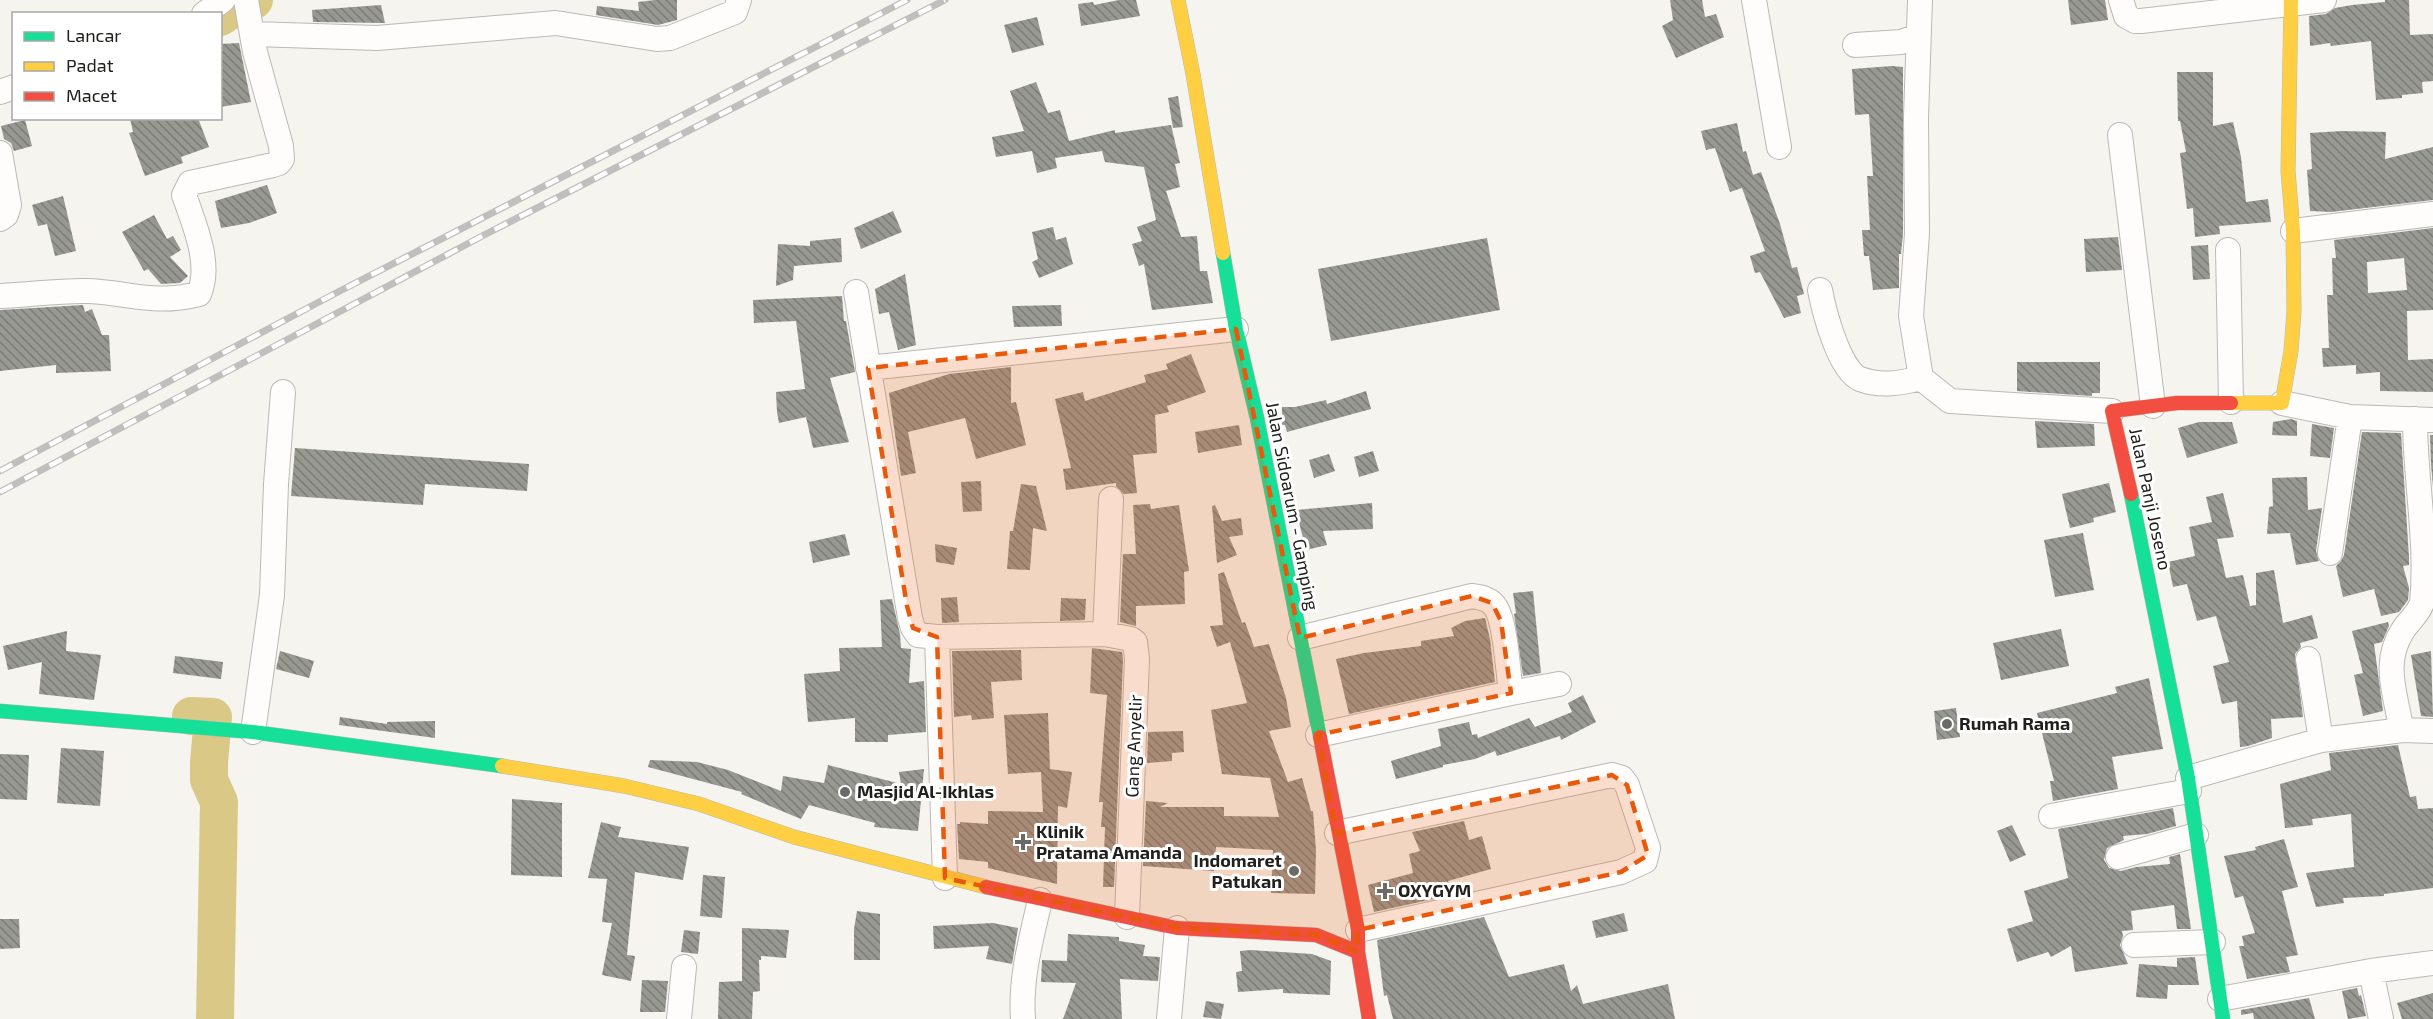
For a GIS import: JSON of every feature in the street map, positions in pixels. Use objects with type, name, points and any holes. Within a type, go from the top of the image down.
[{"type":"main road","name":"Jalan Sidoarum - Gamping","points":[[1178,0],[1193,74],[1236,329],[1257,418],[1300,638],[1337,833],[1349,928],[1369,1019]]},
{"type":"main road","points":[[2282,403],[2291,351],[2294,310],[2293,231],[2288,171],[2291,3]]},
{"type":"main road","name":"Jalan Panji Joseno","points":[[2222,1009],[2188,785],[2140,539],[2112,411],[2153,406],[2231,402],[2282,403]]},
{"type":"main road","points":[[0,711],[253,732],[500,766],[624,786],[699,804],[794,837],[945,878],[1177,928],[1316,935],[1349,928]]},
{"type":"main road","points":[[1316,935],[1349,928]]},
{"type":"street","points":[[207,12],[223,0]]},
{"type":"street","points":[[0,296],[89,291],[146,300],[200,294],[204,282],[204,265],[184,195],[190,183],[279,163],[282,159],[281,146],[249,17],[376,38],[556,23],[657,39],[670,38],[735,12],[739,0]]},
{"type":"street","points":[[1754,0],[1779,147]]},
{"type":"street","points":[[1920,0],[1917,234],[1911,316],[1921,378],[1950,401],[2112,411]]},
{"type":"street","points":[[2121,0],[2126,16],[2135,21],[2324,0]]},
{"type":"street","points":[[1855,45],[1900,42],[1918,36]]},
{"type":"street","points":[[2120,135],[2153,406]]},
{"type":"street","points":[[0,153],[9,210],[0,219]]},
{"type":"street","points":[[2293,231],[2433,214]]},
{"type":"street","points":[[2228,250],[2231,402]]},
{"type":"street","points":[[1820,290],[1826,320],[1835,342],[1847,365],[1858,378],[1891,384],[1921,378]]},
{"type":"street","points":[[856,292],[910,618],[918,634],[937,637],[1105,634],[1111,500]]},
{"type":"street","points":[[868,368],[1236,329]]},
{"type":"street","points":[[253,732],[272,595],[276,484],[283,392]]},
{"type":"street","points":[[2282,403],[2350,417],[2424,420],[2416,465],[2420,509],[2422,603],[2420,609],[2402,631],[2390,658],[2403,730]]},
{"type":"street","points":[[2330,553],[2350,417]]},
{"type":"street","points":[[1300,638],[1472,596],[1483,598],[1497,609],[1501,621],[1511,693]]},
{"type":"street","name":"Gang Anyelir","points":[[1105,634],[1131,639],[1137,646],[1128,917]]},
{"type":"street","points":[[937,637],[945,878]]},
{"type":"street","points":[[2307,659],[2321,740]]},
{"type":"street","points":[[1318,735],[1559,684]]},
{"type":"street","points":[[2051,816],[2188,785],[2321,740],[2403,730],[2433,731]]},
{"type":"street","points":[[1337,833],[1612,775],[1622,778],[1628,785],[1648,848],[1645,861],[1621,872],[1349,928]]},
{"type":"street","points":[[2118,856],[2196,835]]},
{"type":"street","points":[[1023,1019],[1021,998],[1026,962],[1040,900]]},
{"type":"street","points":[[1169,1019],[1177,928]]},
{"type":"street","points":[[2134,945],[2213,942]]},
{"type":"street","points":[[2222,1009],[2371,970],[2433,963]]},
{"type":"street","points":[[679,1019],[684,967]]},
{"type":"street","points":[[2371,970],[2381,1019]]},
{"type":"highlighted area","points":[[1236,329],[1300,638],[1472,596],[1492,603],[1501,621],[1511,693],[1318,735],[1337,833],[1612,775],[1627,785],[1648,855],[1621,872],[1358,930],[1358,952],[1316,935],[1177,928],[945,878],[937,637],[913,628],[907,606],[868,368]]},
{"type":"building","points":[[677,0],[677,20],[658,25],[596,15],[597,6],[639,11],[638,2]]},
{"type":"building","points":[[1119,0],[1136,0],[1140,16],[1081,26],[1078,4],[1093,2],[1094,5]]},
{"type":"building","points":[[1670,0],[1702,0],[1705,17],[1716,14],[1724,37],[1676,58],[1662,26],[1673,20]]},
{"type":"building","points":[[2068,0],[2105,0],[2108,20],[2071,25]]},
{"type":"building","points":[[2385,0],[2409,0],[2410,35],[2433,34],[2433,81],[2422,82],[2423,93],[2402,95],[2402,98],[2376,100],[2371,41],[2310,46],[2309,16],[2326,14],[2335,8],[2385,2]]},
{"type":"building","points":[[381,5],[385,23],[313,22],[312,10]]},
{"type":"building","points":[[1037,17],[1044,45],[1012,53],[1004,25]]},
{"type":"building","points":[[239,43],[251,102],[222,107],[222,44]]},
{"type":"building","points":[[1903,67],[1903,234],[1901,254],[1899,254],[1899,288],[1873,290],[1869,256],[1864,256],[1862,230],[1870,230],[1867,176],[1873,176],[1869,114],[1855,115],[1852,69]]},
{"type":"building","points":[[2177,72],[2213,72],[2213,126],[2233,122],[2241,157],[2246,202],[2268,199],[2271,222],[2219,226],[2220,234],[2195,237],[2193,208],[2187,209],[2180,153],[2186,152],[2180,121],[2178,121]]},
{"type":"building","points":[[1036,82],[1048,113],[1060,110],[1069,141],[1115,130],[1115,133],[1171,125],[1180,163],[1175,164],[1180,187],[1166,191],[1181,237],[1197,236],[1200,271],[1207,271],[1213,303],[1152,310],[1144,264],[1139,266],[1132,244],[1142,241],[1137,227],[1156,220],[1144,167],[1105,162],[1102,151],[1055,158],[1057,168],[1037,173],[1032,151],[996,157],[992,137],[1024,131],[1010,91]]},
{"type":"building","points":[[1178,96],[1183,127],[1173,128],[1168,98]]},
{"type":"building","points":[[25,120],[32,146],[14,151],[11,143],[4,139],[1,126]]},
{"type":"building","points":[[130,120],[199,120],[209,147],[181,157],[183,163],[145,176],[129,133],[133,132]]},
{"type":"building","points":[[1737,123],[1743,152],[1746,151],[1753,175],[1761,172],[1780,224],[1792,268],[1797,267],[1804,294],[1797,296],[1801,313],[1784,318],[1760,272],[1755,273],[1750,256],[1765,251],[1742,188],[1730,192],[1715,148],[1706,150],[1701,131]]},
{"type":"building","points":[[2386,132],[2385,159],[2433,147],[2433,200],[2331,212],[2310,211],[2307,170],[2312,169],[2310,133]]},
{"type":"building","points":[[267,185],[277,213],[249,223],[221,228],[215,201]]},
{"type":"building","points":[[63,196],[76,251],[55,256],[47,224],[38,226],[32,205]]},
{"type":"building","points":[[893,211],[902,232],[861,249],[854,228]]},
{"type":"building","points":[[154,215],[167,239],[173,236],[181,250],[170,257],[188,276],[180,283],[161,284],[148,269],[144,271],[122,232]]},
{"type":"building","points":[[1053,227],[1056,240],[1066,237],[1073,264],[1039,278],[1032,262],[1038,259],[1032,232]]},
{"type":"building","points":[[2433,228],[2433,310],[2407,311],[2408,360],[2433,359],[2433,392],[2380,391],[2380,372],[2356,374],[2356,365],[2323,367],[2322,348],[2329,348],[2327,295],[2333,295],[2332,258],[2336,258],[2334,240]],"holes":[[[2404,258],[2407,290],[2368,293],[2367,262]]]},
{"type":"building","points":[[2118,237],[2122,270],[2086,272],[2084,239]]},
{"type":"building","points":[[841,238],[842,262],[794,266],[793,280],[776,286],[778,244],[810,246],[810,241]]},
{"type":"building","points":[[1487,238],[1500,310],[1331,341],[1318,269]]},
{"type":"building","points":[[2208,245],[2210,279],[2193,280],[2191,246]]},
{"type":"building","points":[[905,274],[916,345],[898,350],[889,312],[879,314],[875,289]]},
{"type":"building","points":[[842,296],[844,321],[846,321],[855,372],[830,378],[849,442],[813,448],[806,417],[779,423],[777,412],[776,392],[805,389],[796,321],[754,323],[753,300]]},
{"type":"building","points":[[83,305],[85,312],[92,309],[102,335],[109,335],[111,371],[56,373],[56,365],[0,371],[0,310]]},
{"type":"building","points":[[1061,305],[1062,326],[1014,327],[1012,306]]},
{"type":"building","points":[[1191,354],[1206,392],[1167,406],[1169,412],[1155,415],[1157,453],[1133,455],[1137,493],[1124,494],[1116,483],[1066,490],[1063,469],[1071,468],[1055,399],[1083,392],[1085,401],[1146,382],[1144,375],[1168,369],[1166,364]]},
{"type":"building","points":[[2017,362],[2100,362],[2100,393],[2092,393],[2092,396],[2017,391]]},
{"type":"building","points":[[1011,367],[1011,403],[1016,402],[1026,445],[976,459],[965,418],[908,432],[916,473],[901,476],[889,393],[949,374]]},
{"type":"building","points":[[1366,391],[1371,409],[1287,432],[1285,425],[1282,425],[1282,407],[1295,407],[1326,400],[1327,404]]},
{"type":"building","points":[[2291,419],[2297,421],[2297,436],[2272,435],[2273,422]]},
{"type":"building","points":[[2035,421],[2094,424],[2095,446],[2037,448]]},
{"type":"building","points":[[2199,422],[2232,422],[2238,443],[2187,458],[2178,428]]},
{"type":"building","points":[[2312,424],[2334,428],[2330,458],[2310,456]]},
{"type":"building","points":[[1239,425],[1242,445],[1198,453],[1195,432]]},
{"type":"building","points":[[2362,432],[2401,433],[2409,557],[2409,565],[2403,566],[2409,588],[2408,600],[2399,612],[2381,616],[2374,589],[2343,597],[2336,566],[2344,555]]},
{"type":"building","points":[[2430,435],[2433,435],[2433,487],[2431,464]]},
{"type":"building","points":[[295,448],[529,464],[527,491],[425,484],[423,505],[291,496]]},
{"type":"building","points":[[1373,451],[1379,471],[1359,477],[1354,457]]},
{"type":"building","points":[[1329,454],[1335,471],[1314,478],[1309,460]]},
{"type":"building","points":[[2307,477],[2308,510],[2322,508],[2316,551],[2319,561],[2296,565],[2290,533],[2267,534],[2269,507],[2273,506],[2272,478]]},
{"type":"building","points":[[981,481],[982,511],[963,512],[961,482]]},
{"type":"building","points":[[2109,483],[2116,512],[2093,518],[2094,522],[2070,528],[2062,494]]},
{"type":"building","points":[[1021,484],[1036,486],[1047,531],[1033,528],[1030,570],[1007,569],[1010,531],[1013,531]]},
{"type":"building","points":[[2223,493],[2234,537],[2217,539],[2226,578],[2243,575],[2250,606],[2256,605],[2256,573],[2274,570],[2283,623],[2312,615],[2318,638],[2300,643],[2301,647],[2295,654],[2303,717],[2271,719],[2272,738],[2240,747],[2237,701],[2222,704],[2213,666],[2229,662],[2216,616],[2197,621],[2187,584],[2173,587],[2168,562],[2195,556],[2189,527],[2212,522],[2206,497]]},
{"type":"building","points":[[1372,503],[1373,529],[1323,531],[1327,545],[1306,550],[1296,510]]},
{"type":"building","points":[[1150,504],[1151,509],[1179,505],[1189,571],[1184,572],[1185,604],[1136,606],[1136,626],[1120,622],[1123,554],[1136,554],[1133,505]]},
{"type":"building","points":[[1215,505],[1222,521],[1241,518],[1243,535],[1229,537],[1237,555],[1217,563],[1212,506]]},
{"type":"building","points":[[2083,533],[2094,590],[2055,597],[2044,540]]},
{"type":"building","points":[[845,534],[850,555],[813,563],[809,542]]},
{"type":"building","points":[[935,544],[957,548],[954,565],[936,562]]},
{"type":"building","points":[[1224,572],[1242,623],[1245,622],[1254,647],[1269,644],[1286,698],[1291,727],[1269,731],[1288,782],[1302,778],[1311,811],[1313,811],[1316,850],[1315,894],[1271,893],[1273,850],[1216,847],[1214,871],[1143,866],[1146,801],[1168,803],[1160,807],[1224,807],[1224,816],[1279,817],[1270,778],[1222,774],[1211,710],[1247,703],[1230,642],[1217,647],[1210,626],[1223,625],[1218,574]]},
{"type":"building","points":[[1533,591],[1541,673],[1523,676],[1513,593]]},
{"type":"building","points":[[957,597],[959,622],[942,623],[941,598]]},
{"type":"building","points":[[1061,598],[1086,599],[1085,620],[1060,621]]},
{"type":"building","points":[[892,599],[901,648],[911,649],[909,683],[924,681],[926,732],[888,735],[888,742],[855,742],[855,718],[808,722],[804,674],[840,671],[839,648],[882,647],[880,600]]},
{"type":"building","points":[[1485,618],[1495,682],[1349,714],[1336,659],[1421,646],[1421,641],[1454,636],[1451,628],[1465,621]]},
{"type":"building","points":[[2388,622],[2389,626],[2382,642],[2374,644],[2383,711],[2363,716],[2354,675],[2363,673],[2352,631]]},
{"type":"building","points":[[2061,629],[2069,666],[2001,680],[1993,643]]},
{"type":"building","points":[[67,631],[66,651],[101,655],[94,700],[39,694],[42,662],[8,670],[3,646]]},
{"type":"building","points":[[1092,648],[1122,652],[1123,660],[1114,887],[1103,887],[1105,827],[1101,827],[1103,802],[1099,802],[1107,695],[1090,693]]},
{"type":"building","points":[[1021,650],[1022,680],[991,682],[994,718],[972,720],[971,715],[954,717],[952,651]]},
{"type":"building","points":[[280,651],[314,661],[309,678],[276,669]]},
{"type":"building","points":[[2431,651],[2433,717],[2421,716],[2411,655]]},
{"type":"building","points":[[175,656],[223,662],[221,679],[173,673]]},
{"type":"building","points":[[2149,678],[2163,749],[2112,757],[2118,789],[2053,801],[2050,781],[2054,781],[2037,713],[2117,693],[2115,687]]},
{"type":"building","points":[[1583,695],[1596,722],[1561,740],[1560,736],[1497,756],[1495,751],[1475,759],[1443,765],[1443,767],[1396,779],[1391,761],[1441,746],[1438,729],[1469,722],[1472,735],[1477,734],[1478,738],[1529,718],[1535,727],[1572,712],[1568,703]]},
{"type":"building","name":"Rumah Rama","points":[[1956,708],[1960,737],[1937,740],[1934,711]]},
{"type":"building","points":[[1048,713],[1050,769],[1072,772],[1067,808],[1058,806],[1057,884],[988,868],[988,862],[959,859],[957,824],[960,822],[988,824],[988,811],[1043,812],[1041,772],[1008,774],[1004,715]]},
{"type":"building","points":[[340,717],[387,724],[387,722],[435,721],[435,738],[339,725]]},
{"type":"building","points":[[1183,731],[1184,752],[1172,753],[1172,761],[1147,763],[1148,732]]},
{"type":"building","points":[[2398,745],[2410,797],[2416,796],[2418,809],[2433,808],[2433,888],[2384,894],[2384,896],[2343,898],[2344,903],[2316,907],[2306,873],[2354,867],[2351,814],[2312,819],[2313,825],[2285,828],[2280,784],[2331,770],[2329,753]]},
{"type":"building","points":[[61,748],[104,751],[100,806],[57,803]]},
{"type":"building","points":[[0,754],[29,755],[27,800],[0,799]]},
{"type":"building","points":[[650,760],[697,762],[728,770],[781,791],[783,776],[824,783],[828,765],[901,784],[899,772],[924,769],[918,831],[874,827],[875,823],[809,805],[801,819],[741,794],[742,792],[648,767]]},
{"type":"building","points":[[512,799],[562,803],[562,877],[511,875]]},
{"type":"building","points":[[2173,808],[2176,826],[2147,834],[2123,836],[2124,840],[2107,848],[2104,860],[2109,868],[2121,871],[2136,867],[2170,864],[2169,857],[2180,854],[2191,929],[2177,929],[2174,905],[2131,911],[2133,930],[2122,931],[2120,945],[2128,964],[2075,972],[2071,946],[2051,957],[2048,952],[2017,962],[2007,929],[2033,921],[2024,891],[2068,878],[2058,829]]},
{"type":"building","points":[[1464,821],[1469,840],[1482,836],[1491,869],[1448,881],[1452,895],[1374,912],[1368,885],[1413,873],[1409,854],[1420,851],[1412,832]]},
{"type":"building","points":[[601,822],[621,827],[618,837],[689,847],[683,880],[635,872],[627,955],[635,956],[631,981],[602,975],[612,923],[602,922],[607,879],[588,878]]},
{"type":"building","points":[[2012,825],[2026,855],[2010,862],[1997,831]]},
{"type":"building","points":[[2284,839],[2298,887],[2282,891],[2298,955],[2286,957],[2290,972],[2247,979],[2239,946],[2244,946],[2242,936],[2255,933],[2243,896],[2235,898],[2224,856],[2256,850],[2255,847]]},
{"type":"building","points":[[703,875],[725,877],[722,918],[700,916]]},
{"type":"building","points":[[857,911],[880,914],[880,960],[854,960],[854,929]]},
{"type":"building","points":[[1624,913],[1628,931],[1596,938],[1592,921]]},
{"type":"building","points":[[1484,917],[1509,977],[1564,964],[1571,991],[1577,985],[1583,1004],[1668,984],[1675,1019],[1393,1019],[1387,995],[1384,996],[1377,940]]},
{"type":"building","points":[[0,919],[19,919],[20,948],[0,949]]},
{"type":"building","points":[[993,923],[1018,928],[1012,964],[986,959],[989,946],[934,949],[933,926]]},
{"type":"building","points":[[742,928],[789,930],[786,958],[761,956],[759,960],[760,991],[753,992],[752,1019],[718,1019],[719,982],[742,981]]},
{"type":"building","points":[[684,930],[700,932],[698,954],[681,952]]},
{"type":"building","points":[[1068,934],[1119,937],[1119,941],[1145,945],[1143,956],[1160,957],[1158,981],[1120,979],[1122,1019],[1063,1019],[1076,983],[1041,982],[1042,960],[1067,961]]},
{"type":"building","points":[[1240,951],[1312,954],[1331,961],[1330,995],[1283,993],[1283,989],[1238,992],[1236,972],[1242,971]]},
{"type":"building","points":[[2195,957],[2199,985],[2168,985],[2167,999],[2136,997],[2139,964],[2177,967],[2177,958]]},
{"type":"building","points":[[642,980],[668,981],[665,1012],[640,1012]]},
{"type":"building","points":[[2357,988],[2366,1016],[2348,1019],[2342,991]]},
{"type":"building","points":[[2433,993],[2433,1019],[2402,1019],[2397,1003]]},
{"type":"building","points":[[2309,998],[2315,1019],[2254,1019],[2253,1013],[2241,1015],[2241,1010]]},
{"type":"building","points":[[1206,1001],[1224,1004],[1221,1019],[1203,1017]]},
{"type":"waterway","points":[[222,16],[240,4],[254,0]]},
{"type":"waterway","points":[[191,716],[213,717],[209,780],[219,802],[215,1019]]},
{"type":"railway","points":[[0,471],[336,293],[907,0]]},
{"type":"railway","points":[[0,492],[486,234],[945,0]]},
{"type":"traffic: fast","points":[[1223,253],[1236,329],[1257,418],[1320,737]]},
{"type":"traffic: fast","points":[[2131,494],[2188,778],[2223,1019]]},
{"type":"traffic: fast","points":[[0,711],[253,732],[502,766]]},
{"type":"traffic: slow","points":[[1178,0],[1193,74],[1223,253]]},
{"type":"traffic: slow","points":[[2231,403],[2282,403],[2291,351],[2294,311],[2293,231],[2288,171],[2291,0]]},
{"type":"traffic: slow","points":[[502,766],[624,786],[699,804],[794,837],[986,887]]},
{"type":"traffic: jam","points":[[2131,494],[2112,411],[2177,403],[2231,403]]},
{"type":"traffic: jam","points":[[1320,737],[1358,930],[1358,952],[1369,1019]]},
{"type":"traffic: jam","points":[[986,887],[1177,928],[1316,935],[1358,952]]},
{"type":"place","name":"Rumah Rama","points":[[1947,724]]},
{"type":"place","name":"Masjid Al-Ikhlas","points":[[845,792]]},
{"type":"place","name":"Klinik Pratama Amanda","points":[[1023,842]]},
{"type":"place","name":"Indomaret Patukan","points":[[1294,871]]},
{"type":"place","name":"OXYGYM","points":[[1385,891]]}]
